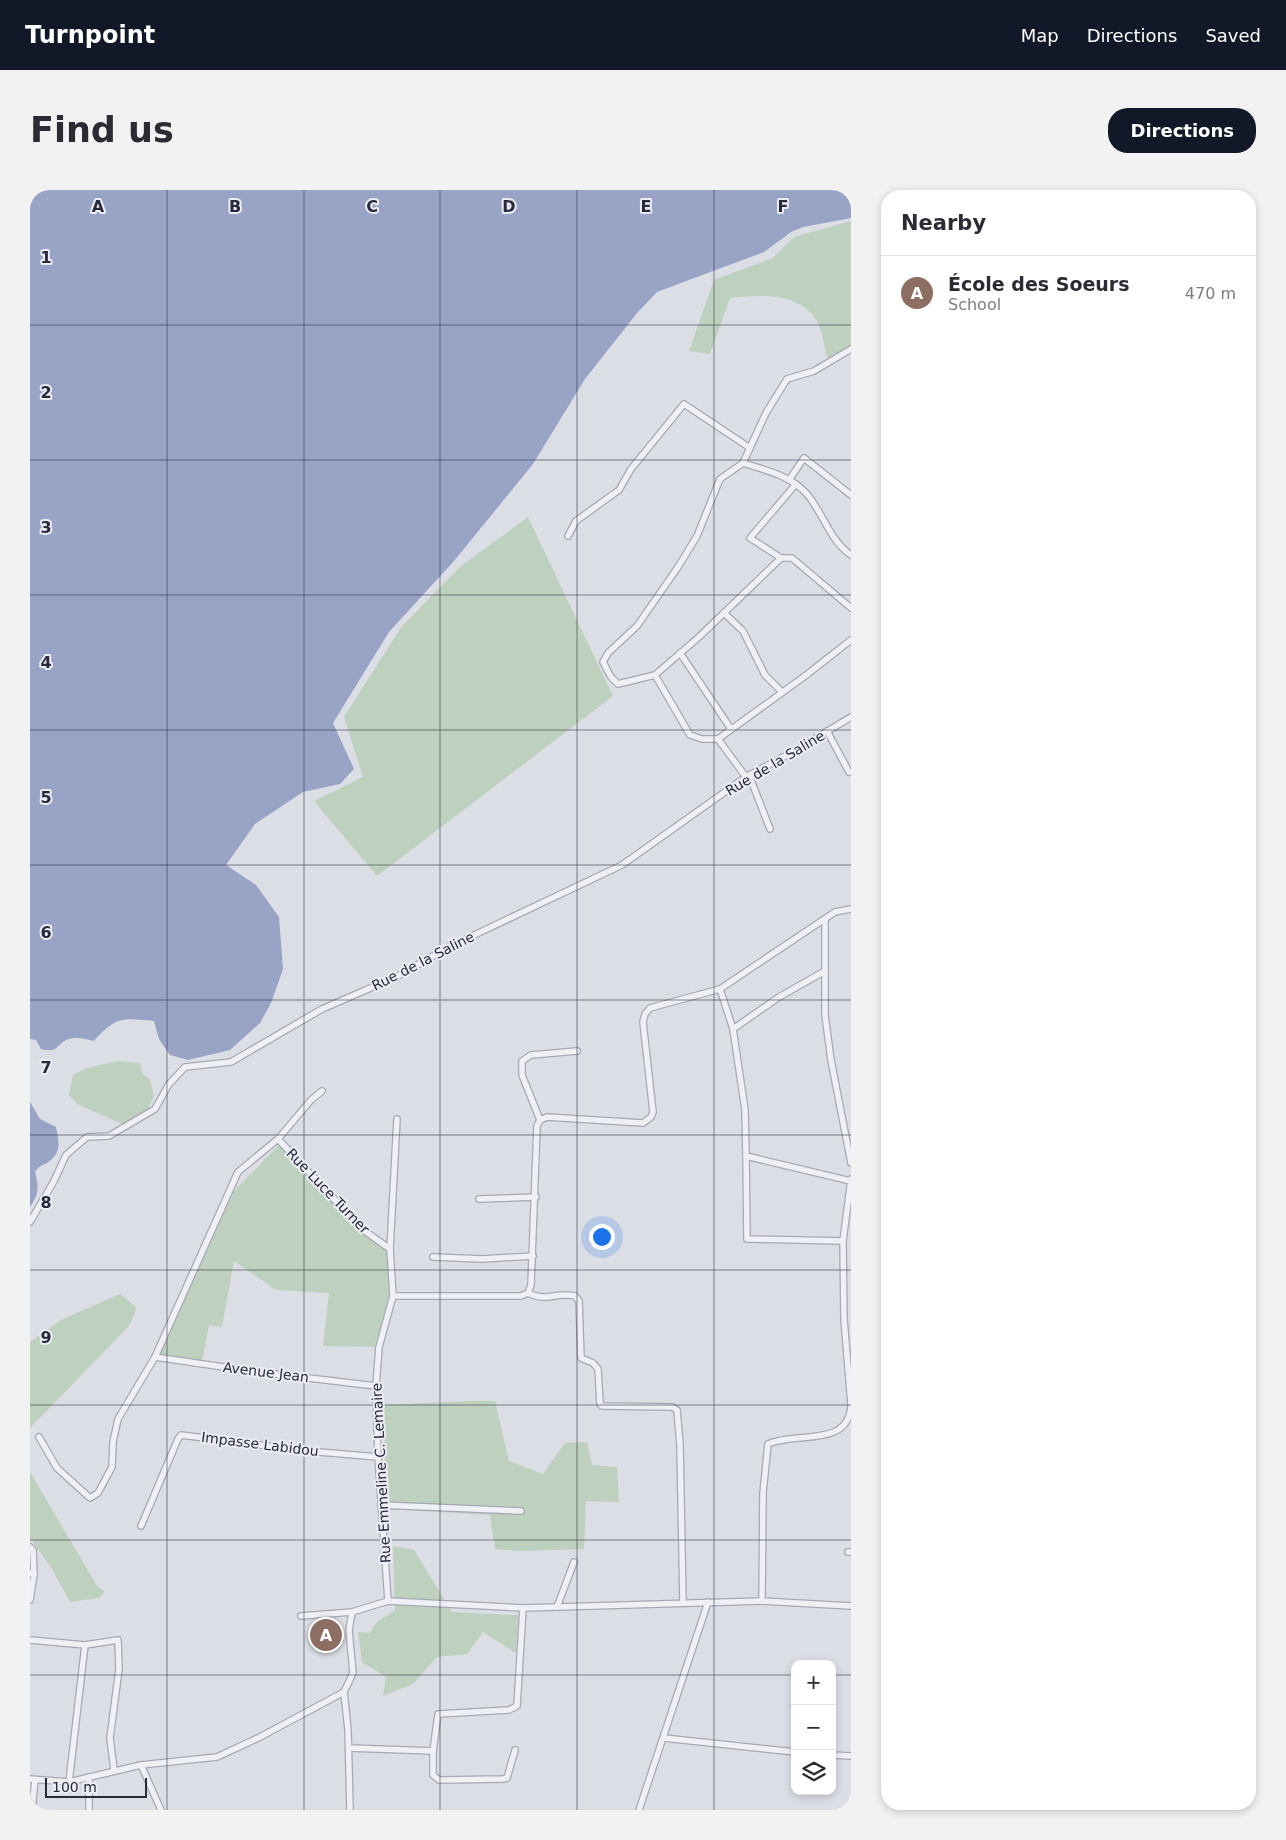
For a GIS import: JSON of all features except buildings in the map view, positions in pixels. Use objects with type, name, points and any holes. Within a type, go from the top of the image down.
[{"type":"street","points":[[780,558],[655,675],[618,684],[611,677],[603,662],[608,653],[637,626],[678,567],[697,536],[720,479],[743,463],[766,414],[787,379],[814,371],[851,349]]},
{"type":"street","points":[[568,536],[576,522],[619,490],[631,469],[684,404],[750,448]]},
{"type":"street","points":[[789,480],[804,458],[851,496]]},
{"type":"street","points":[[743,463],[796,484],[806,493],[842,548],[851,555]]},
{"type":"street","points":[[796,484],[750,538],[780,558],[792,558],[851,608]]},
{"type":"street","points":[[724,612],[743,631],[765,675],[782,692]]},
{"type":"street","points":[[655,675],[690,735],[702,739],[718,739],[851,640]]},
{"type":"street","points":[[680,653],[731,729]]},
{"type":"street","name":"Rue de la Saline","points":[[30,1222],[54,1181],[66,1155],[87,1137],[109,1136],[154,1109],[169,1084],[185,1067],[231,1062],[322,1009],[396,977],[451,946],[622,866],[747,776],[851,716]]},
{"type":"street","points":[[827,731],[848,772]]},
{"type":"street","points":[[718,739],[747,776],[770,829]]},
{"type":"street","points":[[397,1119],[390,1249],[393,1296],[468,1298],[521,1296],[528,1293],[531,1285],[533,1256],[537,1126],[540,1120],[547,1117],[643,1123],[651,1117],[652,1112],[644,1022],[645,1014],[650,1008],[720,989],[835,912],[851,909]]},
{"type":"street","points":[[825,919],[826,1014],[831,1060],[851,1163]]},
{"type":"street","points":[[733,1029],[779,997],[825,970]]},
{"type":"street","points":[[720,989],[733,1029],[745,1110],[747,1239],[843,1241]]},
{"type":"street","points":[[540,1120],[522,1075],[522,1061],[531,1055],[577,1051]]},
{"type":"street","points":[[39,1437],[57,1468],[90,1498],[98,1493],[112,1467],[113,1442],[118,1419],[155,1357],[238,1172],[278,1138],[311,1100],[322,1091]]},
{"type":"street","name":"Rue Luce Turner","points":[[278,1138],[362,1229],[390,1249]]},
{"type":"street","points":[[746,1156],[851,1180],[843,1241],[848,1319],[850,1418],[840,1430],[824,1436],[780,1438],[768,1444],[763,1493],[762,1601]]},
{"type":"street","points":[[480,1199],[536,1197]]},
{"type":"street","points":[[433,1256],[482,1259],[533,1256]]},
{"type":"street","points":[[528,1293],[539,1298],[568,1294],[575,1296],[579,1301],[581,1358],[593,1363],[598,1369],[600,1404],[602,1406],[672,1407],[677,1410],[680,1445],[683,1603]]},
{"type":"street","name":"Rue Emmeline C. Lemaire","points":[[388,1601],[378,1457],[376,1386],[379,1347],[393,1296]]},
{"type":"street","name":"Avenue Jean","points":[[155,1357],[376,1386]]},
{"type":"street","name":"Impasse Labidou","points":[[141,1526],[178,1440],[182,1435],[307,1451],[378,1457]]},
{"type":"street","points":[[381,1505],[521,1511]]},
{"type":"street","points":[[30,1546],[33,1550],[30,1600]]},
{"type":"street","points":[[557,1607],[574,1562]]},
{"type":"street","points":[[302,1616],[352,1612],[388,1601],[523,1608],[762,1601],[851,1606]]},
{"type":"street","points":[[639,1810],[708,1602]]},
{"type":"street","points":[[515,1750],[507,1778],[494,1780],[436,1778],[433,1775],[433,1751],[438,1714],[508,1710],[517,1706],[523,1608]]},
{"type":"street","points":[[350,1810],[349,1748],[344,1692],[353,1673],[349,1630],[352,1612]]},
{"type":"street","points":[[30,1640],[85,1645],[118,1640],[119,1668],[110,1738],[114,1770]]},
{"type":"street","points":[[70,1782],[85,1645]]},
{"type":"street","points":[[32,1810],[32,1779],[70,1782],[141,1765],[216,1758],[260,1738],[344,1692]]},
{"type":"street","points":[[664,1738],[791,1752]]},
{"type":"street","points":[[349,1748],[433,1751]]},
{"type":"street","points":[[836,1755],[851,1756]]},
{"type":"street","points":[[141,1765],[161,1810]]},
{"type":"street","points":[[89,1777],[89,1810]]},
{"type":"green space","points":[[851,221],[851,345],[828,359],[819,325],[809,311],[800,304],[778,297],[753,296],[730,298],[710,354],[689,351],[714,280],[773,258],[794,237]]},
{"type":"green space","points":[[528,517],[613,696],[377,876],[314,801],[363,777],[344,717],[402,626],[461,566]]},
{"type":"green space","points":[[118,1061],[140,1063],[142,1073],[150,1080],[154,1097],[146,1112],[122,1124],[79,1105],[69,1095],[73,1075],[87,1068]]},
{"type":"green space","points":[[280,1144],[361,1232],[387,1251],[390,1303],[374,1347],[323,1346],[329,1293],[276,1290],[234,1261],[222,1327],[209,1325],[202,1362],[158,1354],[234,1191]]},
{"type":"green space","points":[[120,1294],[137,1308],[129,1326],[30,1428],[30,1342],[61,1320]]},
{"type":"green space","points":[[495,1401],[509,1461],[543,1474],[565,1443],[587,1442],[592,1465],[617,1467],[619,1502],[586,1501],[584,1549],[519,1551],[495,1549],[490,1515],[386,1509],[384,1405]]},
{"type":"green space","points":[[30,1472],[97,1586],[105,1592],[99,1598],[70,1602],[52,1569],[30,1538]]},
{"type":"green space","points":[[393,1546],[414,1550],[452,1612],[518,1615],[516,1653],[483,1632],[467,1654],[437,1657],[413,1684],[383,1696],[386,1677],[362,1662],[358,1632],[369,1633],[377,1622],[395,1610]]},
{"type":"water","points":[[30,190],[851,190],[851,218],[803,227],[791,232],[764,252],[657,292],[637,313],[585,379],[533,464],[454,561],[389,632],[333,723],[354,769],[340,784],[303,792],[255,824],[226,865],[256,885],[279,917],[283,969],[271,1003],[260,1023],[230,1050],[188,1060],[170,1055],[159,1039],[154,1021],[121,1020],[108,1027],[94,1041],[73,1038],[66,1040],[53,1050],[41,1049],[36,1040],[30,1039]]},
{"type":"water","points":[[30,1102],[40,1119],[56,1127],[58,1147],[52,1159],[39,1167],[35,1172],[37,1191],[30,1207]]},
{"type":"place","name":"École des Soeurs","points":[[326,1635]]}]
